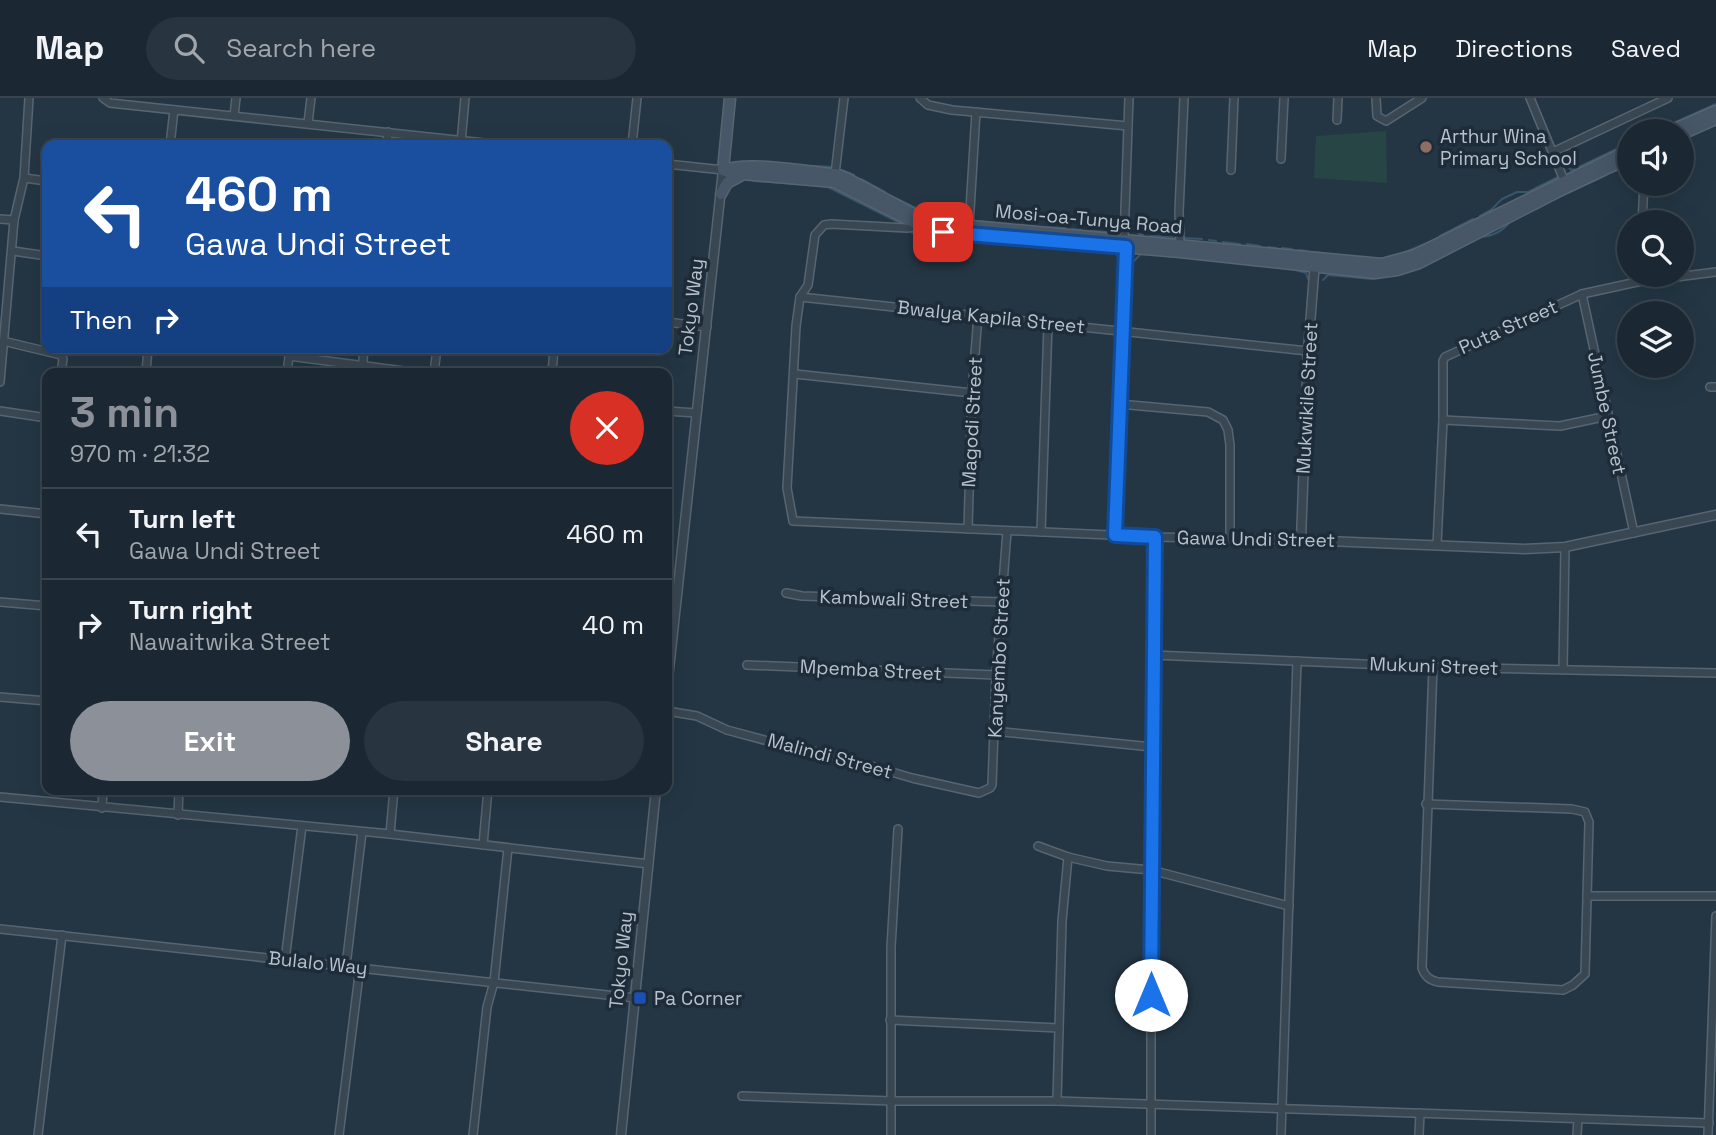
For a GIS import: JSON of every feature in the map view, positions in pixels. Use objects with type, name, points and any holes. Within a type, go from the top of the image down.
[{"type":"main road","name":"Tokyo Way","points":[[723,170],[730,98]]},
{"type":"main road","points":[[1694,121],[1716,111]]},
{"type":"main road","points":[[1694,129],[1716,119]]},
{"type":"main road","points":[[721,194],[732,179],[748,171],[735,162],[725,148]]},
{"type":"main road","name":"Mosi-oa-Tunya Road","points":[[748,171],[834,182],[923,223],[968,235],[1180,244],[1315,262],[1364,273],[1408,267],[1617,156]]},
{"type":"main road","name":"Mosi-oa-Tunya Road","points":[[1566,183],[1617,163]]},
{"type":"main road","name":"Mosi-oa-Tunya Road","points":[[723,170],[835,174],[923,223],[1315,262]]},
{"type":"street","points":[[0,382],[15,220],[24,178],[29,98]]},
{"type":"street","points":[[103,98],[110,103],[309,123],[441,140]]},
{"type":"street","points":[[157,108],[158,98]]},
{"type":"street","points":[[234,116],[236,98]]},
{"type":"street","points":[[309,123],[311,98]]},
{"type":"street","points":[[461,140],[464,98]]},
{"type":"street","points":[[633,140],[637,98]]},
{"type":"street","points":[[835,174],[844,98]]},
{"type":"street","points":[[920,98],[928,105],[937,107],[1128,125]]},
{"type":"street","points":[[1115,535],[1124,330],[1129,98]]},
{"type":"street","points":[[1180,244],[1184,98]]},
{"type":"street","points":[[1231,170],[1234,98]]},
{"type":"street","points":[[1281,159],[1284,98]]},
{"type":"street","points":[[1337,120],[1338,98]]},
{"type":"street","points":[[1376,98],[1376,112],[1380,119],[1385,121],[1422,98]]},
{"type":"street","points":[[1530,98],[1566,183]]},
{"type":"street","points":[[1553,152],[1668,98]]},
{"type":"street","points":[[171,140],[174,110]]},
{"type":"street","points":[[969,226],[976,112]]},
{"type":"street","points":[[387,140],[388,132]]},
{"type":"street","points":[[672,165],[723,170]]},
{"type":"street","name":"Tokyo Way","points":[[672,634],[723,170]]},
{"type":"street","points":[[24,178],[42,180]]},
{"type":"street","points":[[0,219],[15,220]]},
{"type":"street","points":[[923,223],[907,228],[824,225],[815,235],[808,285],[800,297],[794,374],[972,393]]},
{"type":"street","points":[[13,251],[42,255]]},
{"type":"street","name":"Mukwikile Street","points":[[1301,540],[1308,351],[1315,262]]},
{"type":"street","name":"Puta Street","points":[[1694,274],[1716,272]]},
{"type":"street","name":"Puta Street","points":[[1437,545],[1445,357],[1582,294],[1617,284]]},
{"type":"street","name":"Jumbe Street","points":[[1582,294],[1634,533]]},
{"type":"street","name":"Bwalya Kapila Street","points":[[800,297],[1308,351]]},
{"type":"street","name":"Magodi Street","points":[[968,529],[972,393],[978,315]]},
{"type":"street","points":[[672,323],[707,327]]},
{"type":"street","points":[[1041,532],[1048,324]]},
{"type":"street","points":[[3,341],[42,350]]},
{"type":"street","points":[[57,354],[63,359],[62,368]]},
{"type":"street","points":[[298,354],[358,368]]},
{"type":"street","name":"Gawa Undi Street","points":[[794,374],[790,397],[787,488],[793,522],[1525,549],[1565,547],[1716,515]]},
{"type":"street","points":[[1119,404],[1208,412],[1223,420],[1228,430],[1230,445],[1230,538]]},
{"type":"street","points":[[0,411],[42,417]]},
{"type":"street","points":[[672,411],[696,413]]},
{"type":"street","points":[[1443,420],[1560,426],[1608,416]]},
{"type":"street","points":[[0,509],[42,513]]},
{"type":"street","name":"Kanyembo Street","points":[[992,785],[996,676],[1007,531]]},
{"type":"street","points":[[1151,1135],[1155,537]]},
{"type":"street","points":[[1563,669],[1565,547]]},
{"type":"street","name":"Kambwali Street","points":[[786,593],[802,596],[1002,602]]},
{"type":"street","points":[[0,602],[42,606]]},
{"type":"street","name":"Mukuni Street","points":[[1153,655],[1433,667],[1716,673]]},
{"type":"street","points":[[1281,1135],[1297,661]]},
{"type":"street","name":"Mpemba Street","points":[[747,665],[996,676]]},
{"type":"street","points":[[1426,804],[1560,808],[1585,813],[1589,822],[1585,974],[1573,985],[1563,990],[1545,991],[1432,981],[1422,968],[1426,804],[1433,667]]},
{"type":"street","points":[[0,697],[42,701]]},
{"type":"street","name":"Malindi Street","points":[[672,712],[687,713],[727,730],[912,778],[979,793],[992,785]]},
{"type":"street","points":[[994,731],[1152,747]]},
{"type":"street","points":[[102,808],[103,795]]},
{"type":"street","points":[[177,815],[179,795]]},
{"type":"street","points":[[390,834],[393,795]]},
{"type":"street","points":[[483,845],[487,795]]},
{"type":"street","name":"Tokyo Way","points":[[621,1135],[655,795]]},
{"type":"street","points":[[0,797],[390,834],[649,864]]},
{"type":"street","points":[[285,960],[302,826]]},
{"type":"street","points":[[891,1135],[892,923],[898,829]]},
{"type":"street","points":[[346,966],[362,832]]},
{"type":"street","points":[[1038,846],[1068,857],[1107,866],[1151,870],[1289,906]]},
{"type":"street","points":[[473,1135],[487,1007],[494,982],[508,848]]},
{"type":"street","points":[[1057,1101],[1063,897],[1068,857]]},
{"type":"street","points":[[1587,896],[1716,897]]},
{"type":"street","points":[[1708,1135],[1716,916]]},
{"type":"street","name":"Bulalo Way","points":[[0,929],[635,998]]},
{"type":"street","points":[[38,1135],[62,935]]},
{"type":"street","points":[[339,1135],[360,967]]},
{"type":"street","points":[[890,1020],[1059,1028]]},
{"type":"street","points":[[742,1096],[892,1101],[1151,1103],[1709,1123]]},
{"type":"street","points":[[1419,1135],[1420,1113]]},
{"type":"street","points":[[1577,1135],[1578,1119]]},
{"type":"green space","points":[[1386,131],[1387,183],[1314,178],[1316,136]]},
{"type":"waterway","points":[[1683,119],[1716,104]]},
{"type":"waterway","points":[[1708,128],[1716,125]]},
{"type":"waterway","points":[[1694,134],[1699,132]]},
{"type":"waterway","points":[[1568,166],[1571,170],[1577,168],[1617,149]]},
{"type":"waterway","points":[[752,161],[758,162]]},
{"type":"waterway","points":[[798,165],[832,167]]},
{"type":"waterway","points":[[842,170],[854,175]]},
{"type":"waterway","points":[[1612,172],[1617,170]]},
{"type":"waterway","points":[[1553,200],[1606,175]]},
{"type":"waterway","points":[[1480,216],[1502,199],[1517,192],[1528,192],[1558,177]]},
{"type":"waterway","points":[[861,179],[885,192]]},
{"type":"waterway","points":[[754,181],[826,186],[902,224]]},
{"type":"waterway","points":[[893,197],[916,208]]},
{"type":"waterway","points":[[1537,209],[1547,203]]},
{"type":"waterway","points":[[1522,216],[1532,211]]},
{"type":"waterway","points":[[927,214],[937,216]]},
{"type":"waterway","points":[[943,218],[956,220]]},
{"type":"waterway","points":[[1440,236],[1473,219]]},
{"type":"waterway","points":[[976,221],[1003,224]]},
{"type":"waterway","points":[[1480,237],[1496,233],[1509,223]]},
{"type":"waterway","points":[[1011,225],[1024,225]]},
{"type":"waterway","points":[[1090,231],[1109,232],[1116,225]]},
{"type":"waterway","points":[[1130,225],[1143,235]]},
{"type":"waterway","points":[[1040,227],[1065,228]]},
{"type":"waterway","points":[[1072,229],[1081,230]]},
{"type":"waterway","points":[[912,233],[924,235]]},
{"type":"waterway","points":[[1151,236],[1175,237]]},
{"type":"waterway","points":[[937,237],[953,238]]},
{"type":"waterway","points":[[1184,238],[1202,239]]},
{"type":"waterway","points":[[962,239],[974,241]]},
{"type":"waterway","points":[[1209,240],[1216,241]]},
{"type":"waterway","points":[[979,241],[994,243]]},
{"type":"waterway","points":[[1398,255],[1432,241]]},
{"type":"waterway","points":[[1223,242],[1240,244]]},
{"type":"waterway","points":[[1000,243],[1027,245]]},
{"type":"waterway","points":[[1247,244],[1260,246]]},
{"type":"waterway","points":[[1040,246],[1069,248]]},
{"type":"waterway","points":[[1268,247],[1276,248]]},
{"type":"waterway","points":[[1074,248],[1079,249]]},
{"type":"waterway","points":[[1282,248],[1292,249]]},
{"type":"waterway","points":[[1085,249],[1110,251]]},
{"type":"waterway","points":[[1299,250],[1307,251]]},
{"type":"waterway","points":[[1115,252],[1120,260]]},
{"type":"waterway","points":[[1314,252],[1335,255]]},
{"type":"waterway","points":[[1439,258],[1450,253]]},
{"type":"waterway","points":[[1132,263],[1141,254]]},
{"type":"waterway","points":[[1146,254],[1159,255]]},
{"type":"waterway","points":[[1166,256],[1180,257]]},
{"type":"waterway","points":[[1296,270],[1306,273],[1308,279]]},
{"type":"waterway","points":[[1323,280],[1328,275],[1372,279],[1415,270]]},
{"type":"place","name":"Arthur Wina Primary School","points":[[1426,147]]},
{"type":"place","name":"Pa Corner","points":[[640,998]]},
{"type":"route","points":[[943,232],[1126,247],[1115,535],[1155,537],[1151,995]]}]
